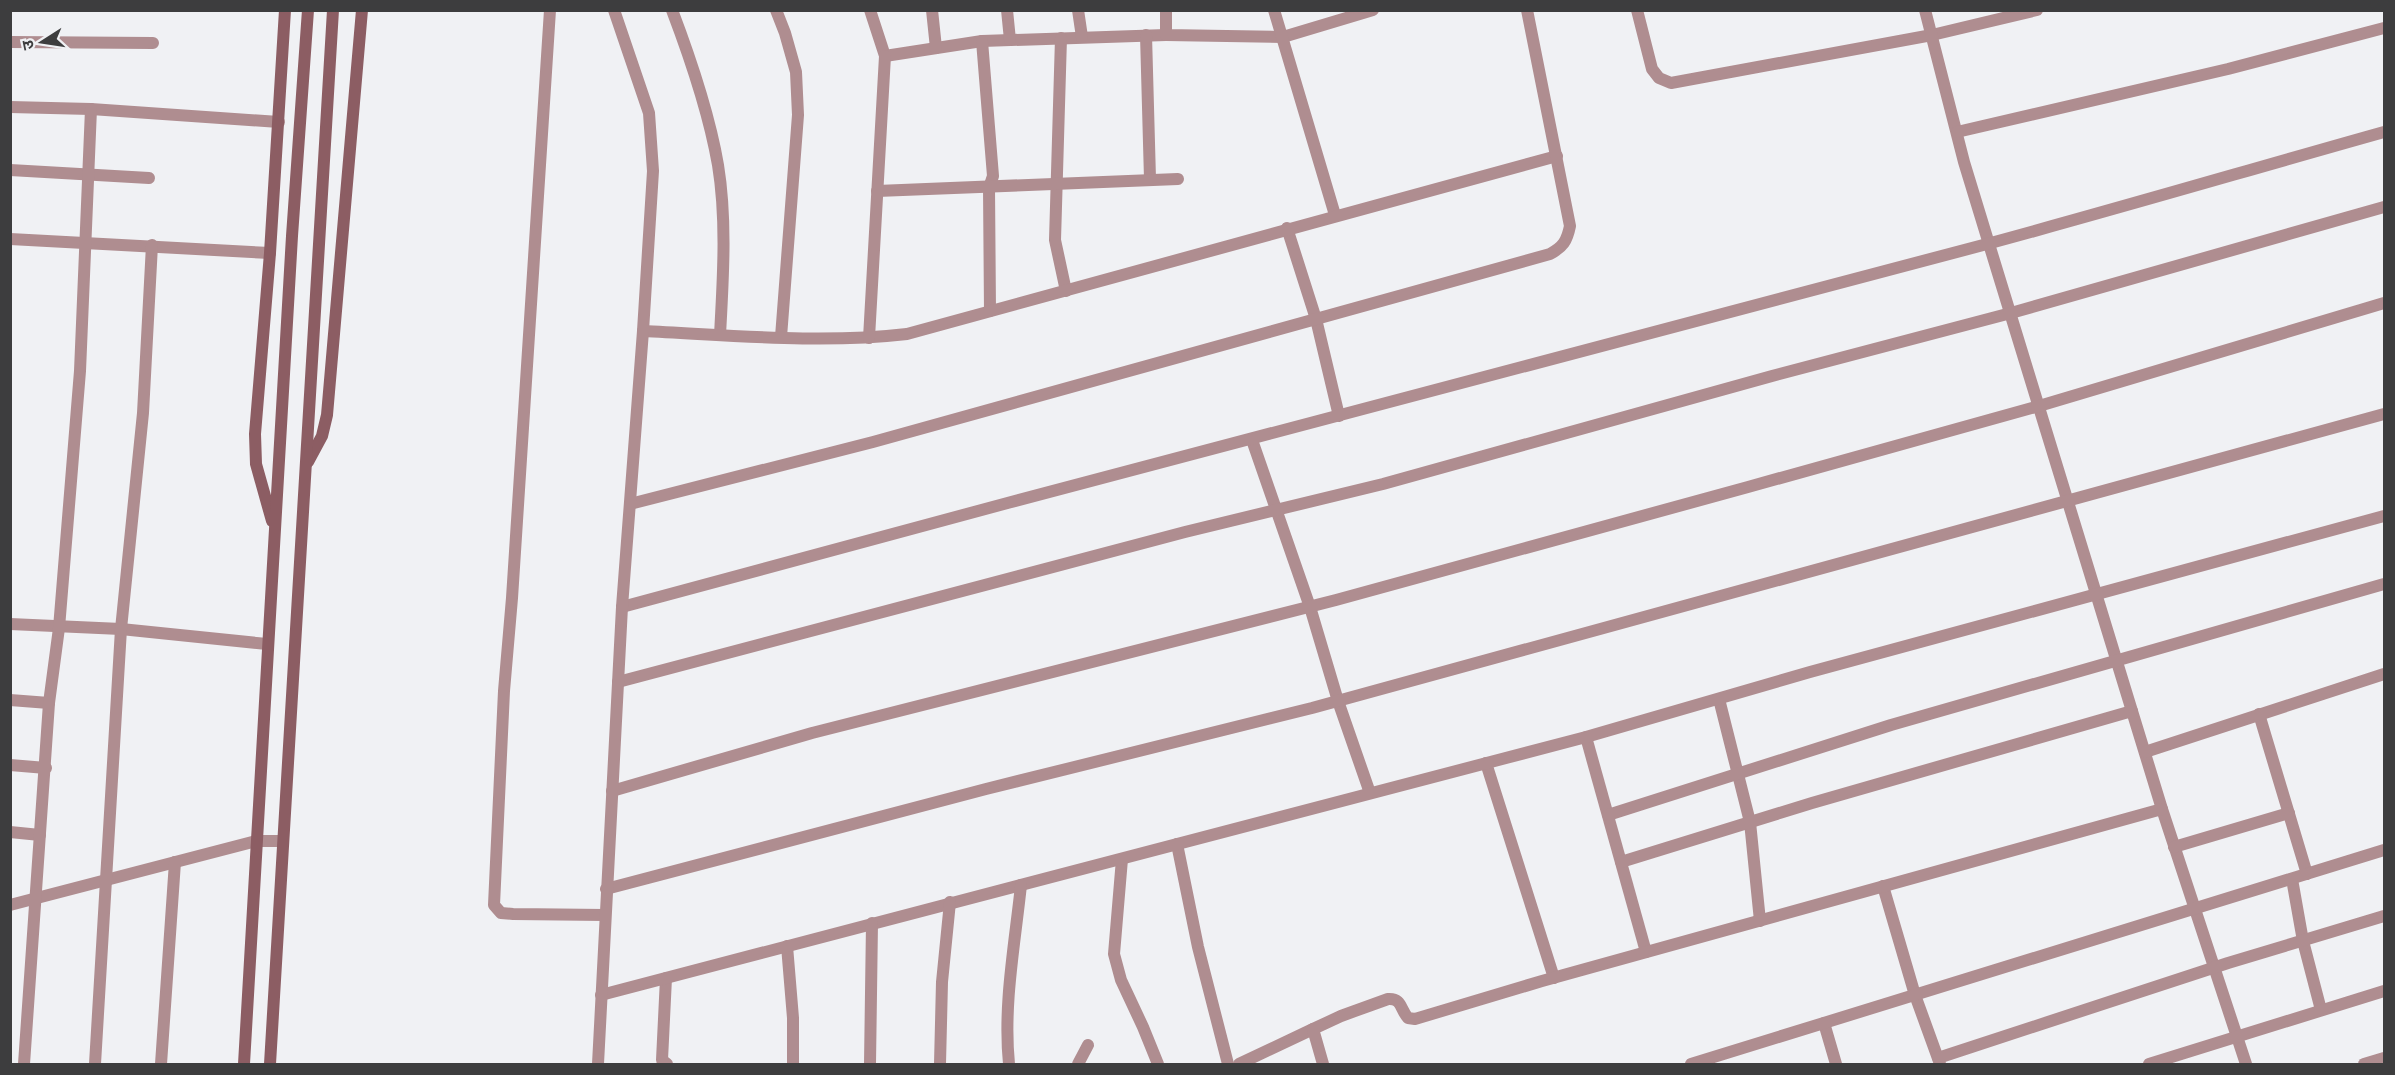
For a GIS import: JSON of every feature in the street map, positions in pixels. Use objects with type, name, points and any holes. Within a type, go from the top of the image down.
[{"type":"main road","points":[[274,528],[256,464],[255,434],[270,252],[285,10]]},
{"type":"main road","points":[[244,1065],[274,528],[281,455],[292,236],[308,10]]},
{"type":"main road","points":[[270,1065],[333,10]]},
{"type":"main road","points":[[306,460],[322,436],[327,415],[362,10]]},
{"type":"street","points":[[550,10],[513,586],[504,691],[494,905],[501,913],[605,915]]},
{"type":"street","points":[[598,1065],[622,607],[653,171],[650,123],[640,83],[614,10]]},
{"type":"street","points":[[672,10],[701,99],[718,165],[723,225],[720,335]]},
{"type":"street","points":[[776,10],[796,72],[798,115],[781,337]]},
{"type":"street","points":[[869,338],[885,56],[870,10]]},
{"type":"street","points":[[933,10],[936,48]]},
{"type":"street","points":[[1007,10],[1010,40]]},
{"type":"street","points":[[1078,10],[1082,38]]},
{"type":"street","points":[[1166,10],[1166,35]]},
{"type":"street","points":[[1274,10],[1335,215]]},
{"type":"street","points":[[885,56],[982,41],[1146,35],[1283,37],[1373,10]]},
{"type":"street","points":[[630,504],[873,442],[1550,254],[1560,249],[1567,240],[1570,226],[1527,10]]},
{"type":"street","points":[[1637,10],[1652,69],[1659,78],[1671,83],[1932,35],[2037,10]]},
{"type":"street","points":[[1925,10],[1957,132],[2038,406],[2174,848],[2246,1065]]},
{"type":"street","points":[[1957,132],[2228,69],[2385,28]]},
{"type":"street","points":[[1146,35],[1150,179]]},
{"type":"street","points":[[1061,38],[1055,240],[1066,291]]},
{"type":"street","points":[[982,41],[993,176],[989,188],[990,311]]},
{"type":"street","points":[[10,42],[153,43]]},
{"type":"street","points":[[10,107],[91,109],[279,122]]},
{"type":"street","points":[[24,1065],[49,703],[58,628],[80,371],[91,109]]},
{"type":"street","points":[[622,607],[959,515],[1252,440],[1989,244],[2385,132]]},
{"type":"street","points":[[643,331],[781,337],[869,338],[907,334],[1287,228],[1557,156]]},
{"type":"street","points":[[10,170],[149,178]]},
{"type":"street","points":[[877,191],[1178,179]]},
{"type":"street","points":[[618,682],[1275,510],[1383,484],[1772,376],[2011,313],[2385,207]]},
{"type":"street","points":[[1287,228],[1316,319],[1340,416]]},
{"type":"street","points":[[10,239],[270,252]]},
{"type":"street","points":[[95,1065],[121,629],[143,413],[152,245]]},
{"type":"street","points":[[612,791],[812,733],[1310,607],[2038,406],[2385,303]]},
{"type":"street","points":[[606,889],[987,789],[1338,701],[2385,414]]},
{"type":"street","points":[[1252,440],[1310,607],[1338,701],[1370,793]]},
{"type":"street","points":[[601,995],[1587,737],[2385,516]]},
{"type":"street","points":[[1608,815],[1891,724],[2385,584]]},
{"type":"street","points":[[10,624],[58,628],[121,629],[267,644]]},
{"type":"street","points":[[2145,752],[2385,674]]},
{"type":"street","points":[[1719,699],[1736,774],[1750,822],[1760,921]]},
{"type":"street","points":[[10,700],[49,703]]},
{"type":"street","points":[[1621,862],[1750,822],[2132,711]]},
{"type":"street","points":[[2259,714],[2307,874]]},
{"type":"street","points":[[1587,737],[1646,952]]},
{"type":"street","points":[[1486,763],[1554,978]]},
{"type":"street","points":[[10,765],[46,768]]},
{"type":"street","points":[[1239,1065],[1267,1059],[1313,1029],[1388,999],[1396,999],[1408,1018],[1415,1019],[1646,952],[2162,809]]},
{"type":"street","points":[[2174,848],[2289,813]]},
{"type":"street","points":[[10,832],[40,835]]},
{"type":"street","points":[[10,905],[256,841],[283,841]]},
{"type":"street","points":[[1177,844],[1198,947],[1227,1065]]},
{"type":"street","points":[[1691,1065],[2385,850]]},
{"type":"street","points":[[1122,859],[1114,954],[1121,980],[1158,1065]]},
{"type":"street","points":[[161,1065],[175,862]]},
{"type":"street","points":[[2292,879],[2303,940],[2321,1010]]},
{"type":"street","points":[[1009,1065],[1007,1048],[1010,986],[1021,885]]},
{"type":"street","points":[[1883,886],[1915,995],[1939,1061],[2214,968],[2385,916]]},
{"type":"street","points":[[940,1065],[942,982],[950,902]]},
{"type":"street","points":[[870,1065],[872,923]]},
{"type":"street","points":[[787,945],[793,1018],[793,1065]]},
{"type":"street","points":[[666,978],[662,1060],[667,1065]]},
{"type":"street","points":[[2149,1065],[2385,991]]},
{"type":"street","points":[[1824,1023],[1836,1065]]},
{"type":"street","points":[[1313,1029],[1323,1065]]},
{"type":"street","points":[[1078,1065],[1088,1045]]},
{"type":"street","points":[[1732,1052],[1737,1065]]},
{"type":"street","points":[[2364,1065],[2385,1058]]}]
